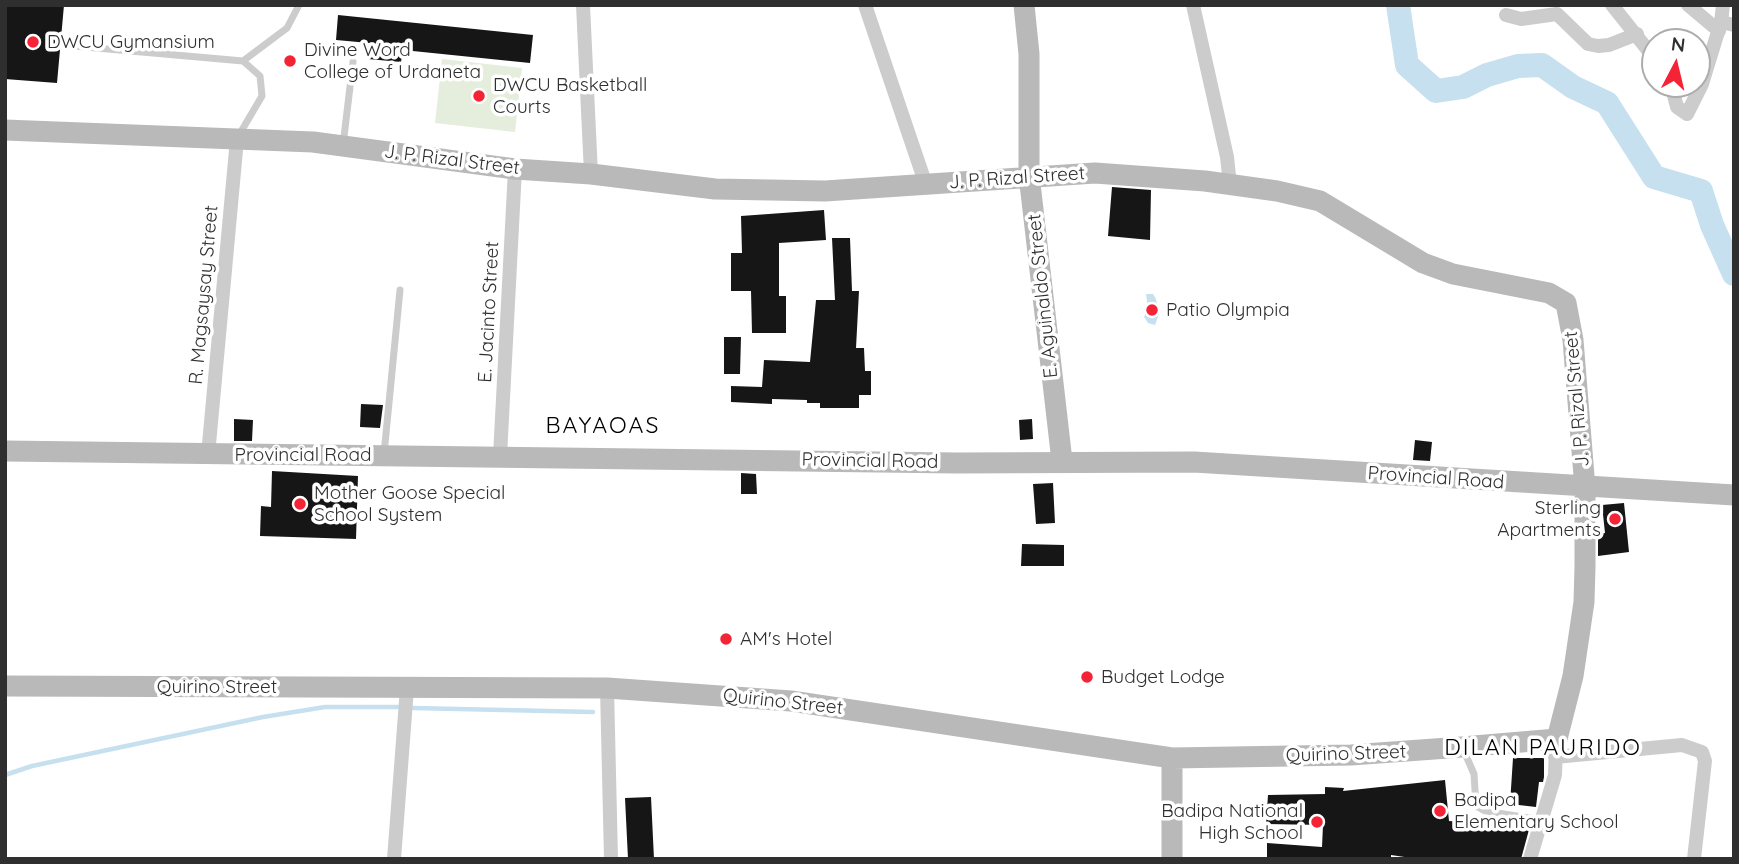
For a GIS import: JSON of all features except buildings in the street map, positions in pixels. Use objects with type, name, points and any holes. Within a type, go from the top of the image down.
[{"type":"street","points":[[583,5],[591,174]]},
{"type":"street","points":[[865,5],[926,185]]},
{"type":"street","name":"E. Aguinaldo Street","points":[[1024,5],[1029,54],[1029,175],[1062,461]]},
{"type":"street","points":[[1193,5],[1227,157],[1230,185]]},
{"type":"street","points":[[1612,5],[1641,40]]},
{"type":"street","points":[[1688,5],[1724,26]]},
{"type":"street","points":[[1711,60],[1724,26],[1723,5]]},
{"type":"street","points":[[1506,15],[1521,19],[1557,14],[1588,44],[1598,46],[1609,45],[1637,34]]},
{"type":"street","points":[[1675,98],[1677,107],[1687,114],[1695,98]]},
{"type":"street","name":"J. P. Rizal Street","points":[[5,130],[343,145],[515,169],[591,174],[715,189],[824,191],[1029,175],[1095,173],[1230,185],[1277,191],[1320,201],[1423,263],[1453,274],[1549,293],[1566,303],[1573,340],[1585,488],[1584,602],[1573,676],[1556,748]]},
{"type":"street","name":"R. Magsaysay Street","points":[[208,455],[237,139]]},
{"type":"street","name":"E. Jacinto Street","points":[[500,456],[515,169]]},
{"type":"street","name":"Provincial Road","points":[[5,451],[957,463],[1194,462],[1585,488],[1734,495]]},
{"type":"street","name":"Quirino Street","points":[[5,686],[607,688],[791,701],[1172,758],[1351,755],[1462,747],[1556,748]]},
{"type":"street","points":[[394,859],[407,688]]},
{"type":"street","points":[[607,688],[611,859]]},
{"type":"street","points":[[1530,859],[1555,775],[1556,748],[1682,746],[1702,752],[1705,761],[1695,859]]},
{"type":"street","points":[[1171,859],[1172,758]]},
{"type":"lane","points":[[243,61],[287,28],[299,5]]},
{"type":"lane","points":[[74,46],[243,61],[260,76],[262,96],[237,139]]},
{"type":"lane","points":[[343,145],[353,62]]},
{"type":"lane","points":[[384,454],[400,290]]},
{"type":"lane","points":[[1462,747],[1474,774],[1476,806],[1485,811],[1541,820]]},
{"type":"green space","name":"DWCU Basketball Courts","points":[[442,59],[522,68],[515,132],[435,123]]},
{"type":"water","name":"Patio Olympia","points":[[1146,294],[1153,294],[1156,299],[1159,314],[1155,325],[1148,323],[1144,317],[1148,308]]},
{"type":"waterway","points":[[1398,5],[1407,65],[1436,91],[1463,87],[1487,75],[1518,66],[1542,65],[1573,87],[1607,103],[1654,177],[1701,191],[1712,225],[1734,274]]},
{"type":"waterway","points":[[5,775],[32,766],[263,717],[325,707],[398,707]]},
{"type":"waterway","points":[[413,708],[593,712]]},
{"type":"place","name":"DWCU Gymansium","points":[[33,42]]},
{"type":"place","name":"Divine Word College of Urdaneta","points":[[290,61]]},
{"type":"place","name":"DWCU Basketball Courts","points":[[479,96]]},
{"type":"place","name":"Patio Olympia","points":[[1152,310]]},
{"type":"place","name":"Mother Goose Special School System","points":[[300,504]]},
{"type":"place","name":"Sterling Apartments","points":[[1615,519]]},
{"type":"place","name":"AM's Hotel","points":[[726,639]]},
{"type":"place","name":"Budget Lodge","points":[[1087,677]]},
{"type":"place","name":"Badipa Elementary School","points":[[1440,811]]},
{"type":"place","name":"Badipa National High School","points":[[1317,822]]},
{"type":"district","name":"BAYAOAS","points":[[603,426]]},
{"type":"district","name":"DILAN PAURIDO","points":[[1543,748]]}]
